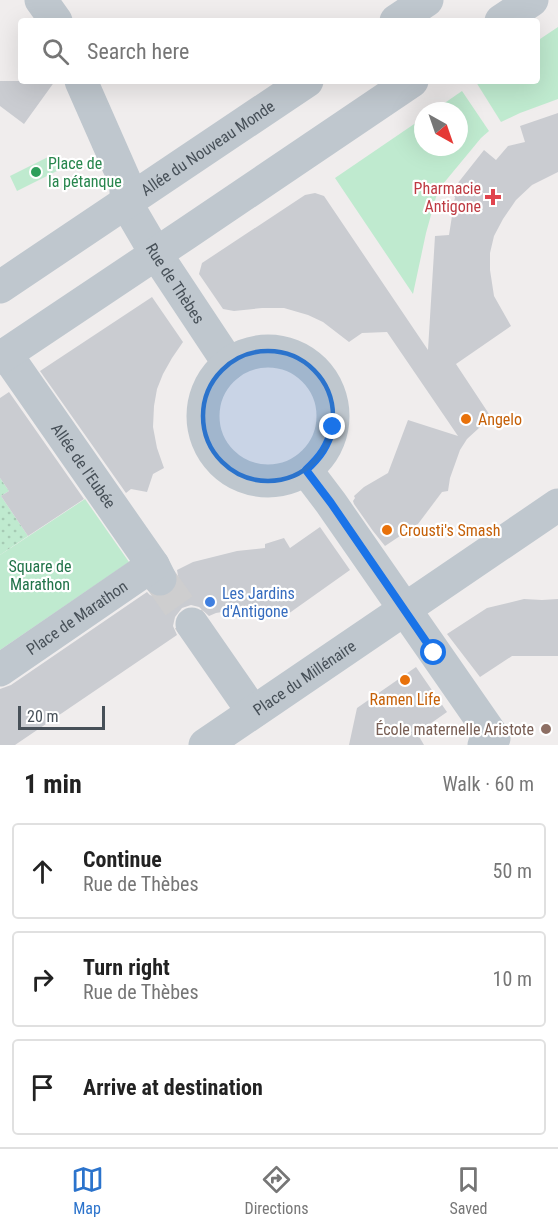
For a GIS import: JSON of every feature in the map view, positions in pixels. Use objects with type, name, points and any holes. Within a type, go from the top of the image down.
[{"type":"street","points":[[41,0],[54,18]]},
{"type":"street","points":[[400,18],[427,0]]},
{"type":"street","points":[[505,18],[532,0]]},
{"type":"street","name":"Allée du Nouveau Monde","points":[[82,84],[125,180],[127,201],[302,84]]},
{"type":"street","points":[[3,356],[408,84]]},
{"type":"street","points":[[0,287],[127,201]]},
{"type":"street","name":"Rue de Thèbes","points":[[127,201],[156,254],[230,364]]},
{"type":"street","points":[[261,351],[295,356],[310,365],[322,378],[330,393],[334,410],[333,427],[328,444],[319,458],[306,470],[291,478],[274,482],[257,481],[241,476],[215,455],[205,432],[203,407],[208,390],[217,376],[244,355],[261,351]]},
{"type":"street","name":"Allée de l'Eubée","points":[[3,356],[157,572]]},
{"type":"street","points":[[306,470],[494,738],[483,745]]},
{"type":"street","name":"Place du Millénaire","points":[[205,745],[558,505]]},
{"type":"street","name":"Place de Marathon","points":[[0,670],[157,572]]},
{"type":"street","points":[[192,624],[253,712]]},
{"type":"highlighted area","points":[[261,351],[295,356],[310,365],[330,393],[334,410],[328,444],[319,458],[291,478],[274,482],[241,476],[227,467],[207,440],[203,423],[208,390],[217,376],[244,355]]},
{"type":"green space","points":[[558,27],[558,99],[501,122],[477,84],[540,84],[540,39]]},
{"type":"green space","points":[[462,91],[489,131],[468,154],[468,102],[446,102]]},
{"type":"green space","points":[[414,124],[414,156],[466,156],[438,190],[413,294],[335,178]]},
{"type":"green space","name":"Place de la pétanque","points":[[54,154],[61,169],[17,191],[10,176]]},
{"type":"green space","points":[[0,478],[9,491],[1,496],[28,536],[0,555]]},
{"type":"green space","name":"Square de Marathon","points":[[85,499],[129,562],[0,650],[0,555]]},
{"type":"building","points":[[0,81],[18,81],[18,84],[53,84],[24,124],[0,106]]},
{"type":"building","points":[[558,113],[558,172],[532,185],[516,200],[494,236],[490,253],[494,296],[511,326],[456,364],[491,417],[467,439],[460,450],[448,491],[442,492],[418,524],[385,546],[354,504],[354,496],[364,487],[388,473],[408,420],[458,436],[387,332],[362,333],[349,342],[323,322],[284,308],[234,311],[223,309],[199,274],[202,263],[305,195],[315,193],[324,196],[428,350],[435,236],[449,235],[455,197],[450,193],[484,150],[496,160],[508,146],[525,142],[520,126]]},
{"type":"building","points":[[152,297],[183,342],[163,374],[154,406],[153,427],[164,468],[153,474],[147,492],[131,489],[126,493],[40,371]]},
{"type":"building","points":[[9,392],[84,499],[28,536],[1,496],[9,491],[0,478],[0,398]]},
{"type":"building","points":[[320,527],[350,570],[288,614],[258,606],[209,616],[199,607],[191,605],[182,608],[175,617],[173,626],[177,635],[15,745],[0,745],[0,689],[11,685],[147,592],[158,598],[169,595],[176,589],[179,581],[177,570],[193,562],[237,551],[265,548],[265,544],[284,538],[290,548]]},
{"type":"building","points":[[524,599],[558,599],[558,656],[512,656],[480,677],[447,634],[487,608]]},
{"type":"building","points":[[416,667],[447,712],[417,733],[424,745],[349,745],[357,708]]},
{"type":"tunnel","points":[[160,579],[192,624]]},
{"type":"place","name":"Place de la pétanque","points":[[36,172]]},
{"type":"place","name":"Pharmacie Antigone","points":[[493,197]]},
{"type":"place","name":"Angelo","points":[[466,419]]},
{"type":"place","name":"Crousti's Smash","points":[[387,530]]},
{"type":"place","name":"Les Jardins d'Antigone","points":[[210,602]]},
{"type":"place","name":"Ramen Life","points":[[405,680]]},
{"type":"place","name":"École maternelle Aristote","points":[[546,729]]},
{"type":"route","points":[[333,427],[328,444],[319,458],[306,470],[434,653]]}]
